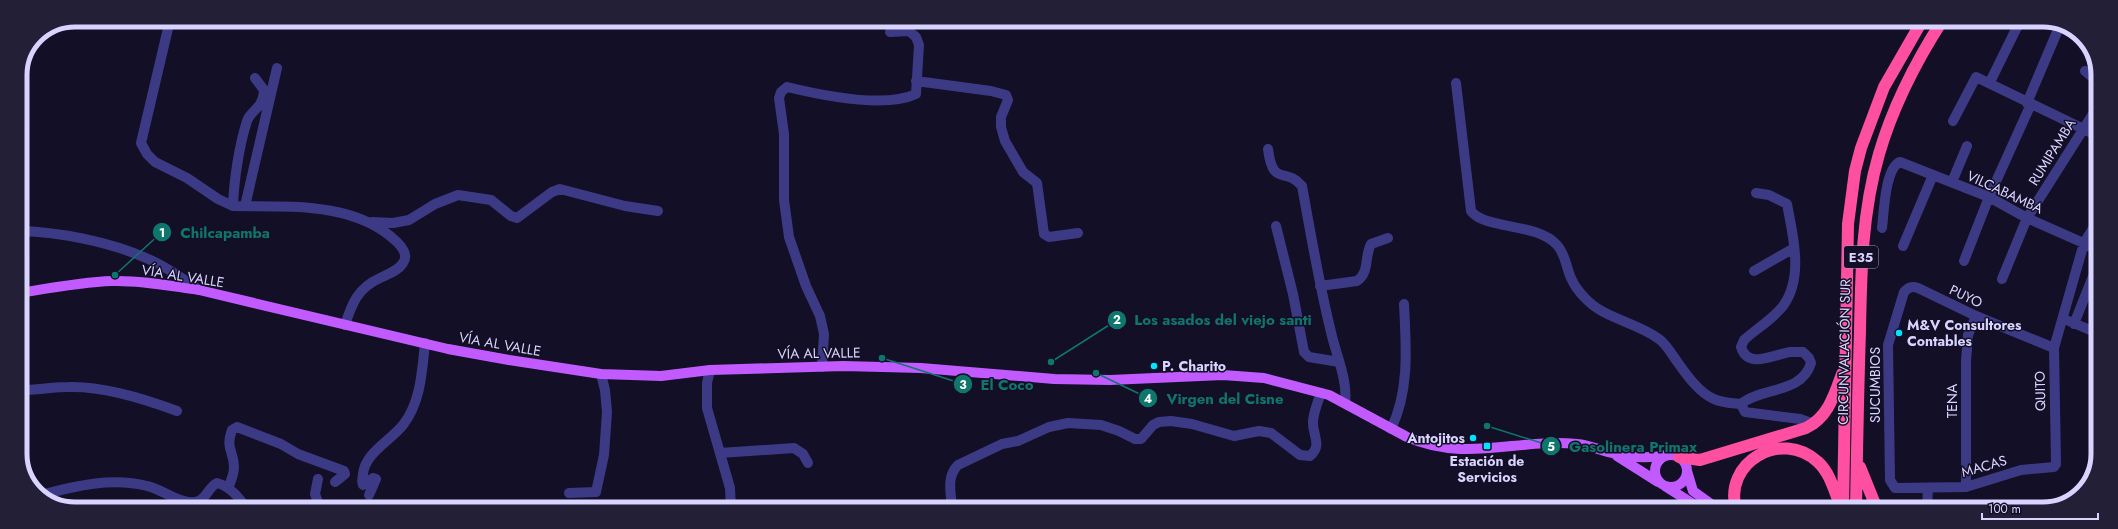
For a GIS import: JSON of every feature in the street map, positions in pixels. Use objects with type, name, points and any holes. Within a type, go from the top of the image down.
[{"type":"highway","name":"CIRCUNVALACIÓN SUR","points":[[1842,502],[1848,224],[1855,172],[1861,148],[1884,87],[1919,27]]},
{"type":"highway","name":"CIRCUNVALACIÓN SUR","points":[[1856,502],[1861,259],[1871,184],[1879,154],[1897,102],[1921,55],[1938,27]]},
{"type":"highway","points":[[1673,456],[1700,460],[1799,431],[1814,424],[1829,407],[1845,364]]},
{"type":"highway","points":[[1735,502],[1734,495],[1742,472],[1761,454],[1770,450],[1786,447],[1802,451],[1818,462],[1830,478],[1839,502]]},
{"type":"highway","points":[[1857,460],[1874,502]]},
{"type":"main road","name":"VÍA AL VALLE","points":[[27,292],[83,283],[113,281],[199,290],[425,343],[509,360],[601,374],[661,376],[710,370],[822,367],[922,368],[1054,379],[1110,380],[1202,375],[1241,375],[1289,383],[1321,392],[1417,441],[1466,450],[1559,443],[1590,446],[1612,453]]},
{"type":"main road","points":[[1612,453],[1639,458],[1673,456],[1684,463],[1693,490],[1709,502]]},
{"type":"main road","points":[[1612,453],[1690,502]]},
{"type":"main road","points":[[1673,456],[1659,459],[1655,467],[1655,475],[1661,484],[1677,486],[1684,480],[1687,470]]},
{"type":"street","points":[[168,27],[141,144],[147,154],[156,162],[187,178],[218,199],[233,206],[316,208],[343,214],[368,222],[391,236],[402,247],[405,254],[403,263],[394,272],[364,288],[353,302],[345,325]]},
{"type":"street","points":[[1990,82],[2017,27]]},
{"type":"street","points":[[822,367],[824,334],[820,316],[806,286],[792,244],[785,207],[784,134],[780,98],[781,92],[787,87],[834,97],[864,100],[908,98],[916,94],[919,45],[916,37],[909,31],[890,32]]},
{"type":"street","points":[[1964,261],[2057,32]]},
{"type":"street","points":[[245,206],[277,68]]},
{"type":"street","points":[[2085,71],[2091,76]]},
{"type":"street","points":[[1953,121],[1976,77],[1990,82],[2029,104],[2091,132]]},
{"type":"street","points":[[233,206],[233,191],[248,119],[260,106],[264,98],[264,90],[255,78]]},
{"type":"street","points":[[916,80],[991,91],[1006,95],[1008,100],[1001,117],[1001,127],[1005,141],[1023,172],[1036,182],[1044,234],[1049,237],[1078,233]]},
{"type":"street","points":[[1456,83],[1471,211],[1475,216],[1494,222],[1517,226],[1544,235],[1557,244],[1563,253],[1571,279],[1586,300],[1606,312],[1646,330],[1661,340],[1689,377],[1714,399],[1741,404],[1748,399],[1788,386],[1804,376],[1811,363],[1810,358],[1803,352],[1790,352],[1760,360],[1748,358],[1743,354],[1741,347],[1744,340],[1783,306],[1789,296],[1793,284],[1796,260],[1787,204],[1769,195],[1756,194]]},
{"type":"street","name":"RUMIPAMBA","points":[[2002,279],[2027,218],[2091,116]]},
{"type":"street","points":[[1952,182],[1967,146]]},
{"type":"street","points":[[1268,148],[1269,163],[1273,170],[1279,176],[1296,180],[1302,186],[1320,286],[1346,393],[1345,403]]},
{"type":"street","name":"VILCABAMBA","points":[[1882,228],[1890,174],[1896,164],[1900,162],[1989,197],[2027,218],[2091,246]]},
{"type":"street","points":[[1903,246],[1933,175]]},
{"type":"street","points":[[368,222],[393,223],[409,220],[435,204],[458,195],[491,200],[512,216],[517,218],[552,192],[560,189],[626,206],[658,211]]},
{"type":"street","points":[[1276,226],[1293,294],[1304,352],[1309,357],[1339,362]]},
{"type":"street","points":[[27,231],[49,233],[120,248],[147,258],[174,273],[199,290]]},
{"type":"street","name":"QUITO","points":[[2056,464],[2054,348],[2084,243],[2091,232]]},
{"type":"street","points":[[1320,286],[1357,282],[1365,272],[1368,250],[1371,244],[1388,238]]},
{"type":"street","points":[[1754,271],[1794,248]]},
{"type":"street","points":[[2074,324],[2091,281]]},
{"type":"street","name":"PUYO","points":[[1912,286],[1976,316],[2054,348]]},
{"type":"street","name":"SUCUMBIOS","points":[[1895,488],[1890,480],[1888,345],[1904,292],[1912,286]]},
{"type":"street","points":[[1391,429],[1404,390],[1406,351],[1404,304]]},
{"type":"street","name":"TENA","points":[[1966,487],[1966,361],[1968,335],[1976,316]]},
{"type":"street","points":[[2063,319],[2091,331]]},
{"type":"street","points":[[369,495],[376,479],[373,478],[363,486],[363,467],[402,426],[414,406],[422,370],[425,343]]},
{"type":"street","points":[[710,370],[707,408],[730,488],[731,502]]},
{"type":"street","points":[[569,493],[596,492],[604,455],[607,412],[605,390],[601,374]]},
{"type":"street","points":[[27,390],[69,387],[90,388],[146,399],[177,411]]},
{"type":"street","points":[[952,502],[950,478],[952,470],[958,464],[1002,444],[1018,442],[1049,427],[1068,423],[1101,425],[1119,430],[1135,439],[1141,439],[1153,425],[1159,422],[1171,421],[1192,424],[1234,436],[1260,431],[1271,433],[1300,455],[1310,456],[1316,451],[1318,445],[1313,418],[1321,392]]},
{"type":"street","points":[[1741,404],[1745,412],[1800,419],[1814,424]]},
{"type":"street","points":[[228,488],[232,479],[234,466],[228,445],[229,437],[232,430],[237,427],[281,444],[298,454],[344,471],[345,474],[335,482]]},
{"type":"street","points":[[720,453],[794,448],[804,454],[808,463]]},
{"type":"street","name":"MACAS","points":[[1895,488],[1966,487],[2021,470],[2051,468],[2056,464]]},
{"type":"street","points":[[318,479],[315,494],[318,502]]},
{"type":"street","points":[[47,493],[67,488],[113,481],[130,482],[159,489],[181,500],[196,502],[201,500],[212,485],[217,483],[228,488],[241,502]]},
{"type":"street","points":[[1927,502],[1928,488]]},
{"type":"place","name":"Chilcapamba","points":[[115,275]]},
{"type":"place","name":"M&V Consultores Contables","points":[[1899,333]]},
{"type":"place","name":"El Coco","points":[[882,358]]},
{"type":"place","name":"Los asados del viejo santi","points":[[1051,362]]},
{"type":"place","name":"P. Charito","points":[[1154,366]]},
{"type":"place","name":"Virgen del Cisne","points":[[1096,373]]},
{"type":"place","name":"Gasolinera Primax","points":[[1487,426]]},
{"type":"place","name":"Antojitos","points":[[1473,438]]},
{"type":"place","name":"Estación de Servicios","points":[[1487,446]]}]
